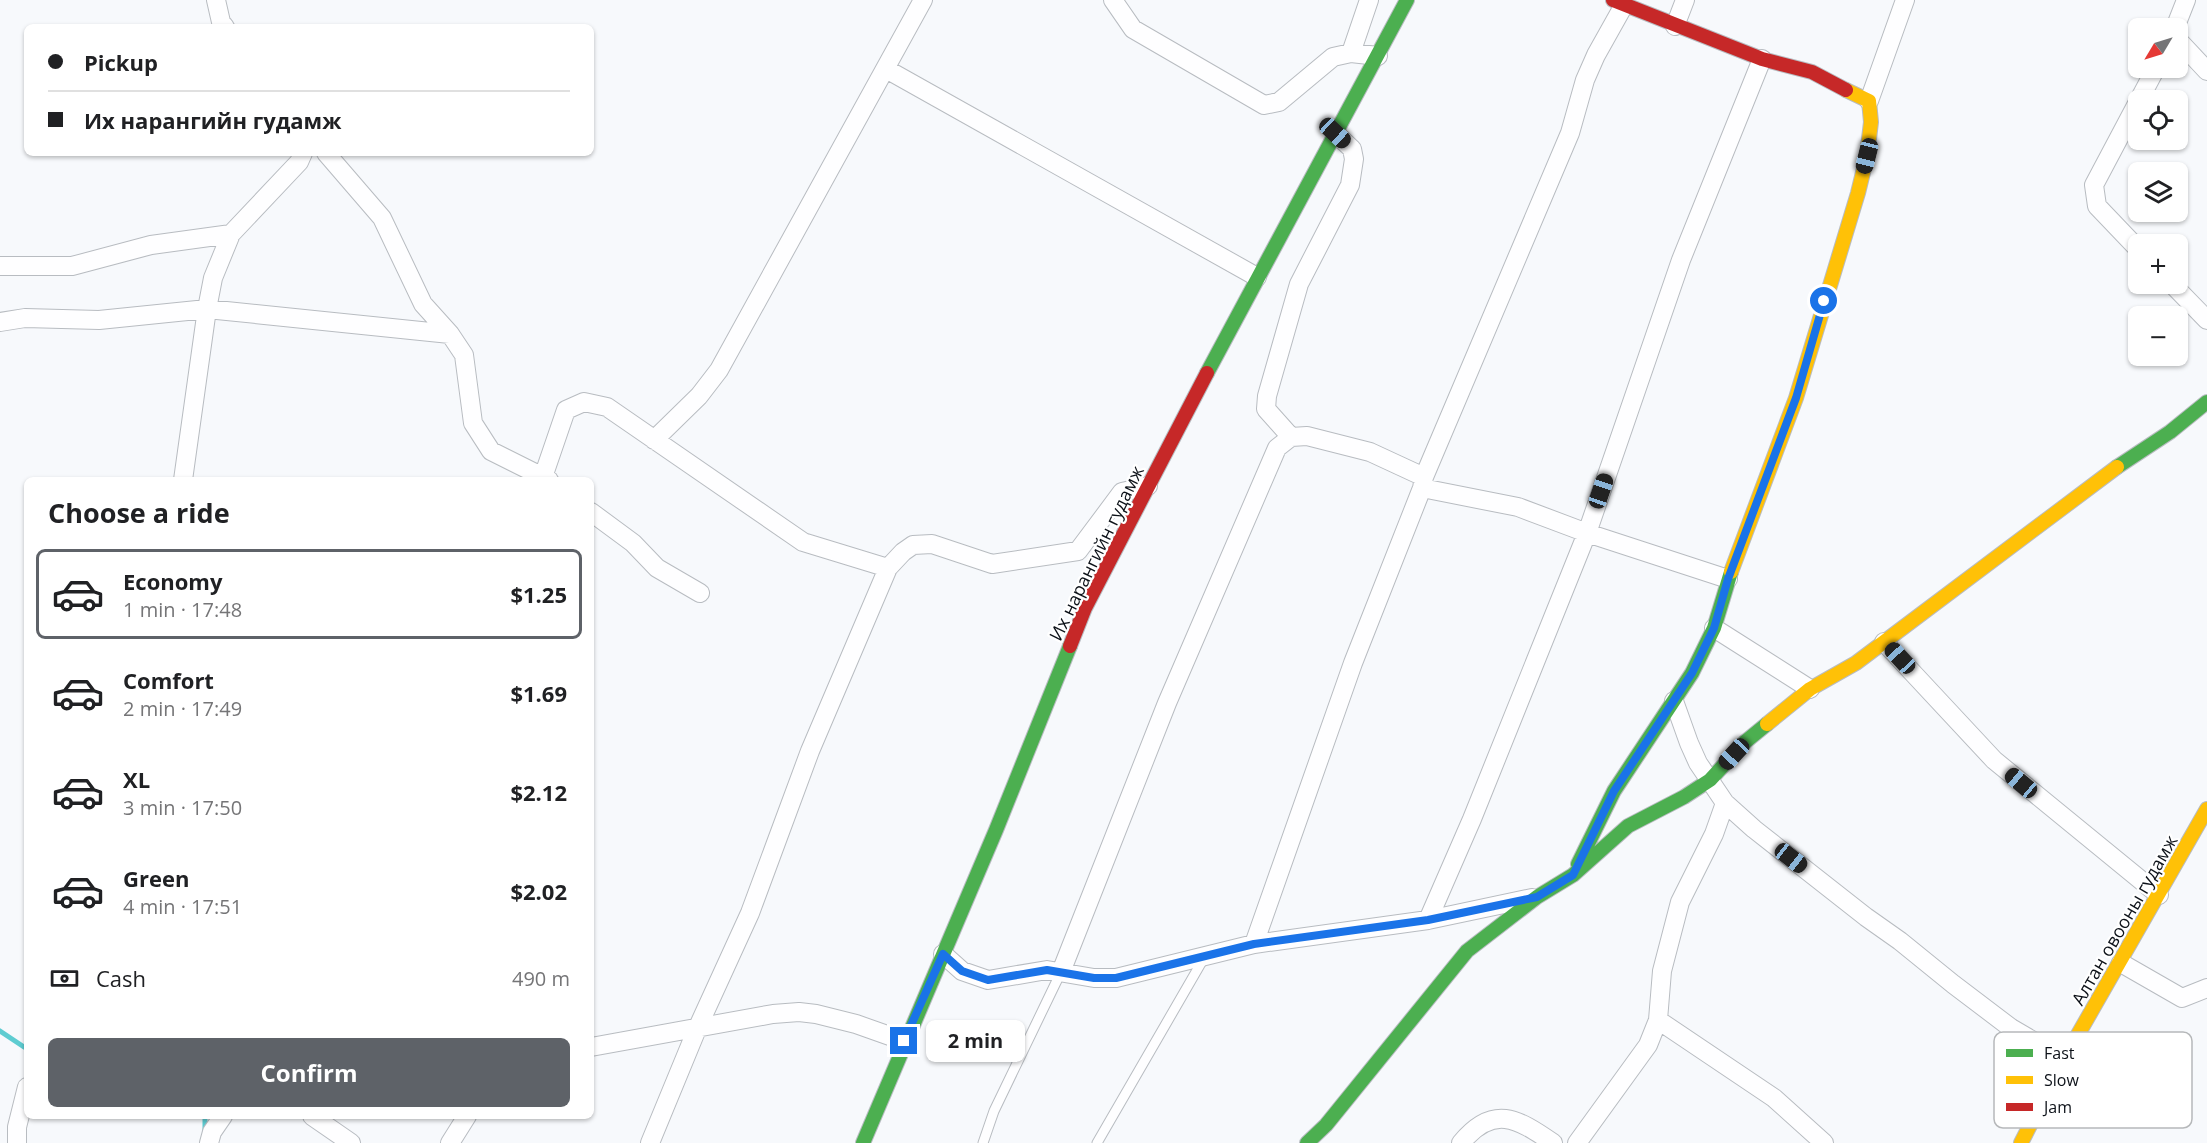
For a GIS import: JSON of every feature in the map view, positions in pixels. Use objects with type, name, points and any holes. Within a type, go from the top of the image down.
[{"type":"street","points":[[216,0],[223,24]]},
{"type":"street","points":[[654,440],[699,396],[719,370],[923,0]]},
{"type":"street","points":[[1351,53],[1369,0]]},
{"type":"street","name":"Их нарангийн гудамж","points":[[863,1143],[904,1041],[996,830],[1085,608],[1257,277],[1407,0]]},
{"type":"street","points":[[1676,26],[1685,0]]},
{"type":"street","points":[[1573,875],[1614,791],[1692,673],[1714,628],[1728,579],[1796,398],[1858,193],[1871,122],[1869,101],[1905,0]]},
{"type":"street","points":[[2179,18],[2186,0]]},
{"type":"street","points":[[1254,944],[1353,663],[1423,483],[1570,133],[1586,80],[1619,2],[1762,59],[1812,72],[1869,101]]},
{"type":"street","points":[[1119,4],[1134,29],[1264,105],[1279,102],[1334,57],[1351,53],[1378,56]]},
{"type":"street","points":[[2188,50],[2207,71]]},
{"type":"street","points":[[1428,920],[1472,819],[1587,533],[1681,260],[1762,59]]},
{"type":"street","points":[[886,69],[1257,277]]},
{"type":"street","points":[[2128,238],[2097,206],[2094,185],[2151,78]]},
{"type":"street","points":[[1291,437],[1266,409],[1267,396],[1299,284],[1350,185],[1354,159],[1352,148],[1335,133]]},
{"type":"street","points":[[183,477],[213,278],[231,234],[299,162],[302,156]]},
{"type":"street","points":[[329,156],[382,218],[423,304],[465,355],[473,423],[485,442],[491,451],[540,477]]},
{"type":"street","points":[[0,266],[72,266],[151,245],[231,234]]},
{"type":"street","points":[[2182,294],[2207,320]]},
{"type":"street","points":[[0,322],[25,318],[99,320],[207,309],[450,334]]},
{"type":"street","points":[[545,477],[566,410],[584,402],[607,407],[803,542],[888,568]]},
{"type":"street","points":[[1307,1143],[1326,1125],[1467,951],[1537,897],[1573,875],[1628,826],[1684,797],[1710,780],[1746,742],[1810,689],[1856,663],[2104,476],[2170,432],[2207,402]]},
{"type":"street","points":[[1061,972],[1172,692],[1277,448],[1291,437],[1307,436],[1370,452],[1423,483],[1441,490],[1518,507],[1587,533],[1728,579]]},
{"type":"street","points":[[650,1143],[697,1029],[750,913],[810,751],[888,568],[913,544],[932,543],[992,564],[1078,551],[1122,492],[1148,486]]},
{"type":"street","points":[[594,514],[633,543],[657,568],[700,593]]},
{"type":"street","points":[[1714,628],[1810,689]]},
{"type":"street","points":[[1884,642],[1994,760],[2160,895]]},
{"type":"street","points":[[1674,701],[1698,763],[1725,803],[1754,829],[1866,917],[2018,1032]]},
{"type":"street","points":[[1577,1143],[1648,1045],[1658,1020],[1662,971],[1680,902],[1714,834],[1725,803]]},
{"type":"street","name":"Алтан овооны гудамж","points":[[2080,1032],[2207,809]]},
{"type":"street","points":[[943,954],[962,971],[988,980],[1047,970],[1094,978],[1116,978],[1254,944],[1428,920],[1537,897]]},
{"type":"street","points":[[2121,963],[2182,998],[2207,988]]},
{"type":"street","points":[[594,1046],[773,1014],[799,1012],[856,1024],[904,1041]]},
{"type":"street","points":[[1658,1020],[1774,1098],[1824,1143]]},
{"type":"street","points":[[17,1143],[17,1127],[24,1099]]},
{"type":"street","points":[[1461,1143],[1467,1136],[1493,1118],[1511,1119],[1535,1130],[1553,1143]]},
{"type":"street","points":[[209,1143],[212,1132],[221,1119]]},
{"type":"street","points":[[316,1119],[351,1143]]},
{"type":"street","points":[[450,1143],[465,1119]]},
{"type":"street","name":"Алтан овооны гудамж","points":[[2021,1143],[2029,1128]]},
{"type":"lane","points":[[1097,1143],[1206,956]]},
{"type":"lane","points":[[982,1143],[994,1111],[1061,972]]},
{"type":"waterway","points":[[0,1031],[24,1047]]},
{"type":"waterway","points":[[205,1119],[205,1132]]},
{"type":"traffic: fast","points":[[1207,373],[1407,0]]},
{"type":"traffic: fast","points":[[2117,467],[2170,432],[2207,402]]},
{"type":"traffic: fast","points":[[1578,864],[1614,791],[1692,673],[1714,628],[1731,572]]},
{"type":"traffic: fast","points":[[863,1143],[996,830],[1070,646]]},
{"type":"traffic: fast","points":[[1307,1143],[1326,1125],[1467,951],[1537,897],[1573,875],[1628,826],[1684,797],[1710,780],[1745,742],[1767,724]]},
{"type":"traffic: slow","points":[[1731,572],[1796,398],[1867,156],[1871,122],[1869,101],[1846,90]]},
{"type":"traffic: slow","points":[[1767,724],[1810,689],[1856,663],[2117,467]]},
{"type":"traffic: slow","points":[[2079,1032],[2207,809]]},
{"type":"traffic: slow","points":[[2021,1143],[2029,1128]]},
{"type":"traffic: jam","points":[[1613,0],[1762,59],[1812,72],[1846,90]]},
{"type":"traffic: jam","points":[[1070,646],[1085,608],[1207,373]]},
{"type":"route","points":[[904,1041],[943,954],[962,971],[988,980],[1047,970],[1094,978],[1116,978],[1254,944],[1428,920],[1537,897],[1573,875],[1614,791],[1692,673],[1714,628],[1728,579],[1796,398],[1824,301]]}]
